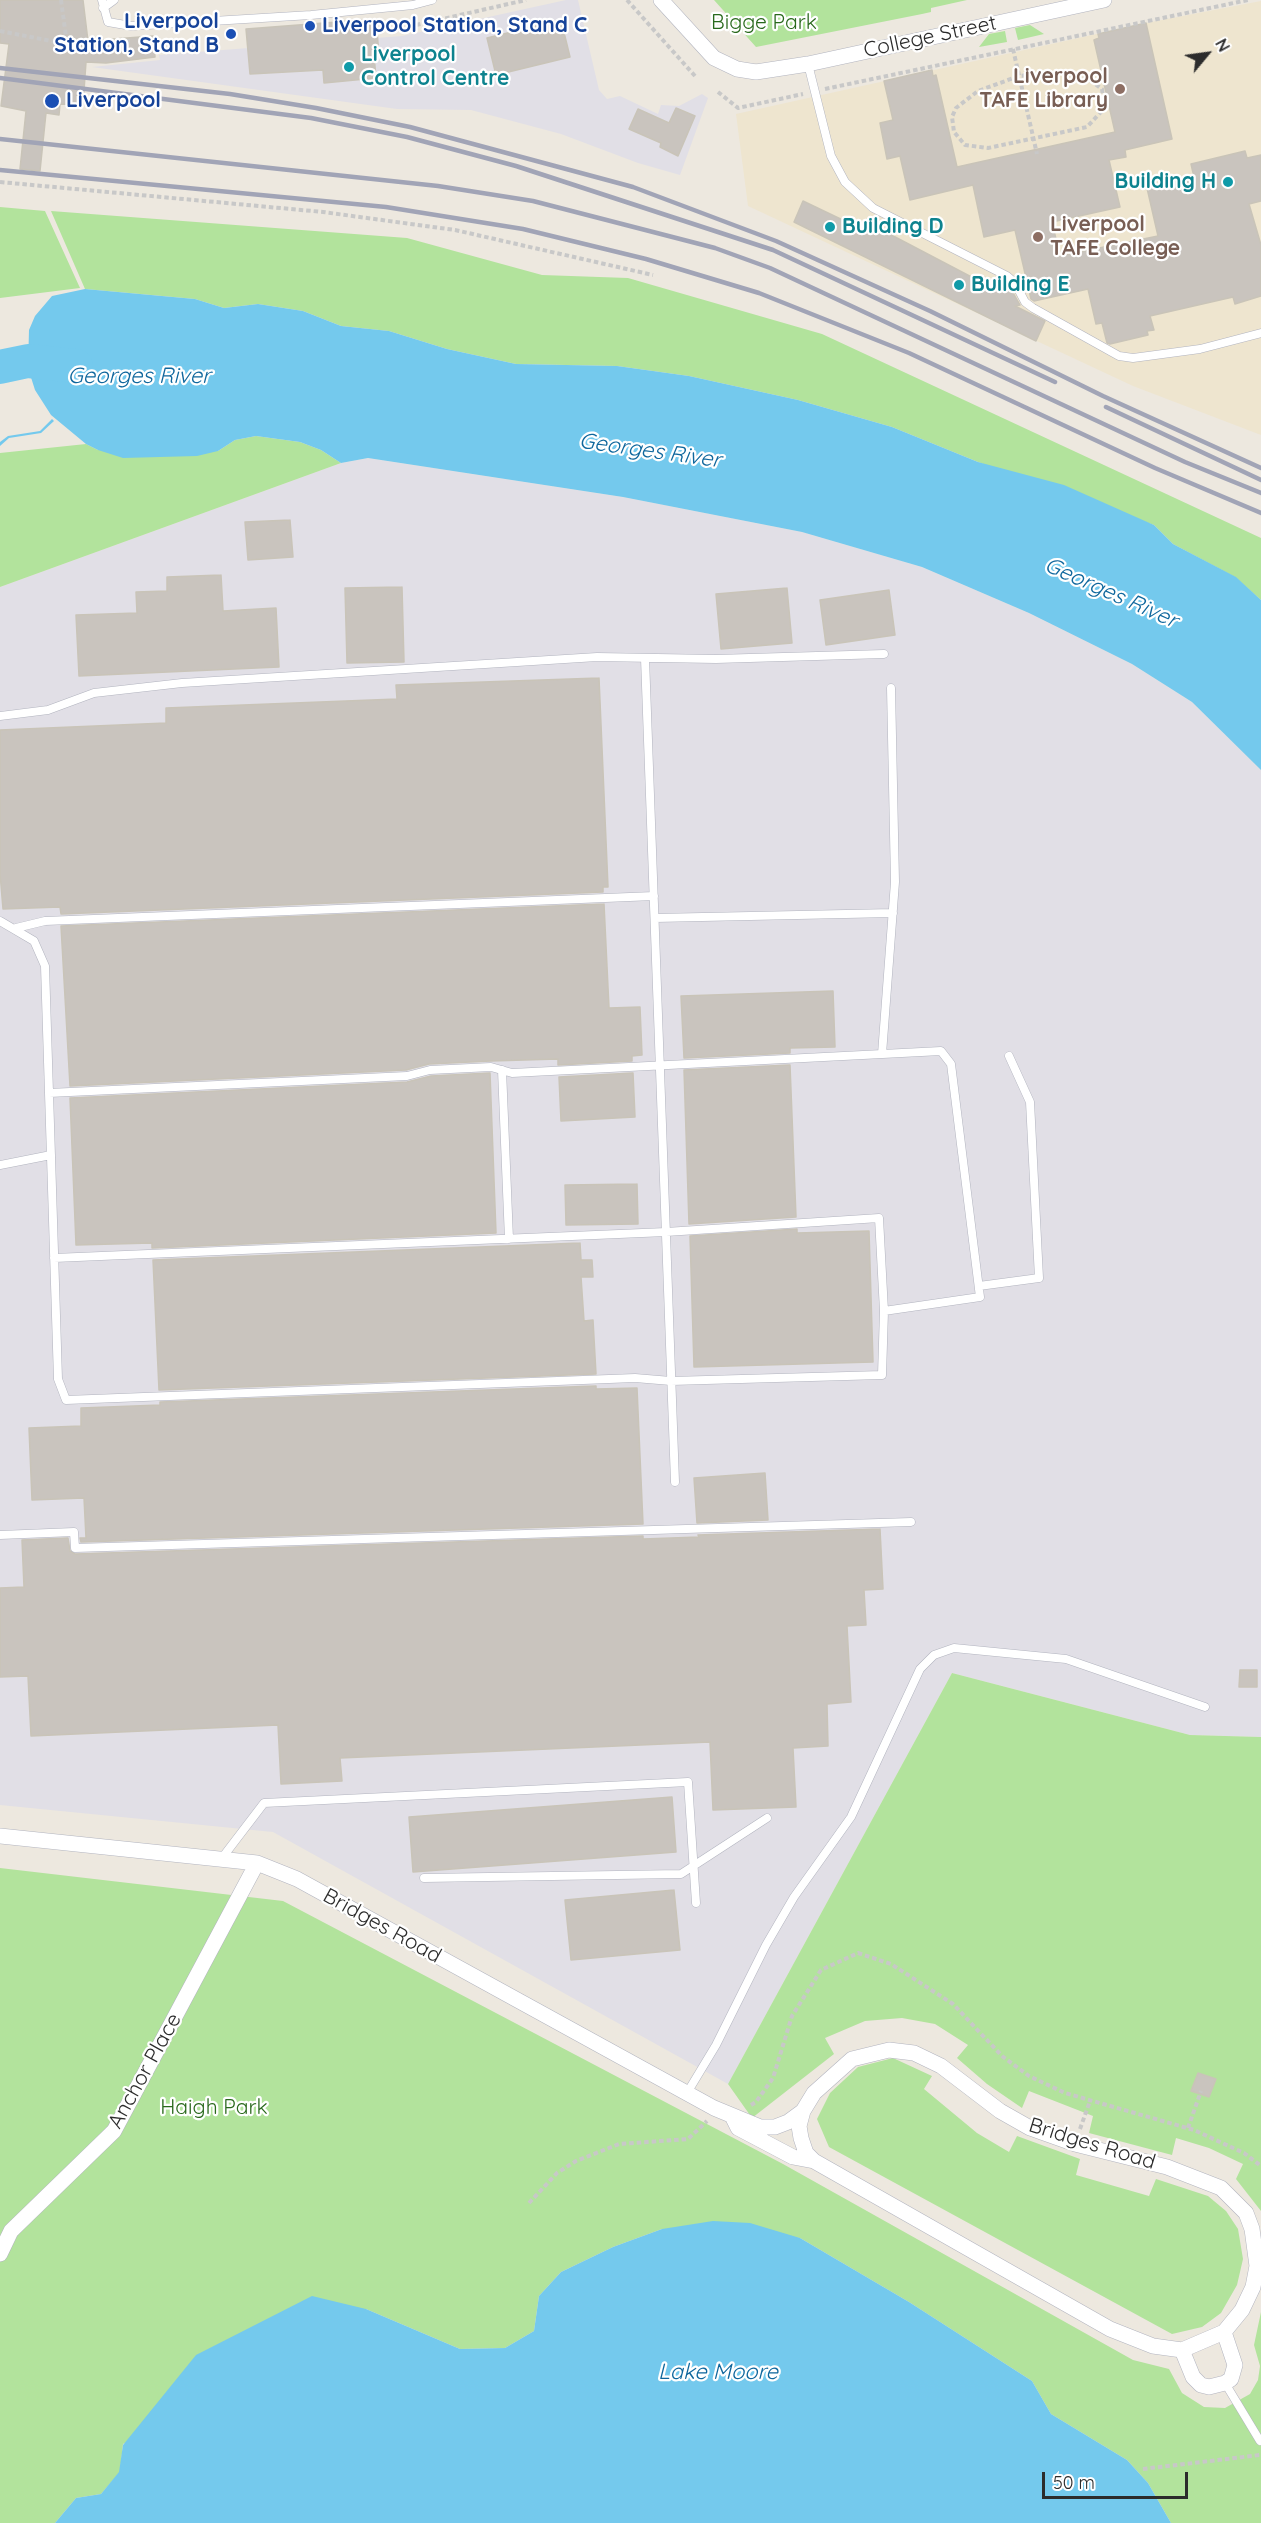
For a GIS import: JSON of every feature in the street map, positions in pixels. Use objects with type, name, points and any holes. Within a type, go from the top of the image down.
[{"type":"street","name":"College Street","points":[[661,0],[714,57],[736,69],[756,72],[808,64],[1104,0]]},
{"type":"street","name":"Bridges Road","points":[[0,1836],[257,1863],[297,1880],[687,2093],[760,2127],[775,2127],[788,2122],[803,2110],[814,2093],[852,2059],[877,2051],[900,2050],[914,2053],[941,2066],[1014,2120],[1075,2144],[1167,2166],[1208,2182],[1227,2193],[1246,2213],[1257,2248],[1256,2279],[1242,2310],[1224,2332],[1182,2350],[1153,2346],[1110,2329],[814,2161],[793,2157],[738,2128],[731,2115]]},
{"type":"street","name":"Anchor Place","points":[[0,2254],[11,2231],[114,2132],[257,1863]]},
{"type":"street","points":[[803,2110],[798,2126],[806,2153],[814,2161]]},
{"type":"street","points":[[1182,2350],[1193,2377],[1201,2385],[1209,2387],[1225,2383],[1231,2379],[1235,2365],[1224,2332]]},
{"type":"lane","points":[[114,0],[102,4],[108,22],[139,26],[311,15],[413,5],[432,0]]},
{"type":"lane","points":[[808,64],[836,167],[858,196],[873,208],[1007,276],[1015,283],[1025,302],[1033,308],[1119,356],[1154,357],[1200,349],[1261,333]]},
{"type":"lane","points":[[0,716],[48,710],[94,693],[182,683],[597,657],[716,659],[884,654]]},
{"type":"lane","points":[[645,658],[675,1482]]},
{"type":"lane","points":[[882,1054],[895,882],[891,688]]},
{"type":"lane","points":[[16,928],[57,921],[654,896]]},
{"type":"lane","points":[[655,918],[893,914]]},
{"type":"lane","points":[[0,921],[16,928],[33,940],[45,966],[54,1258],[58,1379],[66,1400],[635,1378],[671,1381],[882,1375],[884,1311],[879,1218],[666,1232],[54,1258]]},
{"type":"lane","points":[[49,1093],[407,1076],[430,1070],[491,1067],[512,1073],[941,1051],[951,1064],[980,1297],[884,1311]]},
{"type":"lane","points":[[979,1286],[1039,1278],[1030,1102],[1009,1056]]},
{"type":"lane","points":[[502,1070],[509,1239]]},
{"type":"lane","points":[[0,1165],[51,1155]]},
{"type":"lane","points":[[0,1535],[74,1532],[75,1548],[911,1522]]},
{"type":"lane","points":[[687,2093],[716,2045],[794,1897],[851,1817],[920,1669],[934,1655],[954,1648],[1066,1659],[1205,1707]]},
{"type":"lane","points":[[221,1860],[264,1803],[688,1782],[696,1903]]},
{"type":"lane","points":[[424,1878],[681,1874],[766,1818]]},
{"type":"lane","points":[[1225,2383],[1260,2441]]},
{"type":"path","points":[[61,0],[67,44]]},
{"type":"path","points":[[416,25],[526,0]]},
{"type":"path","points":[[627,0],[695,76]]},
{"type":"path","points":[[718,92],[738,108],[1248,0]]},
{"type":"path","points":[[0,31],[67,44],[149,40],[150,51]]},
{"type":"path","points":[[1013,49],[1037,154]]},
{"type":"path","points":[[1075,73],[1096,83],[1104,97],[1101,112],[1087,127],[1034,139],[976,148],[959,140],[952,125],[956,108],[963,100],[995,83],[1019,76],[1075,73]]},
{"type":"path","points":[[0,182],[323,212],[455,230],[653,275]]},
{"type":"path","points":[[530,2203],[557,2173],[576,2161],[619,2144],[688,2139],[756,2102],[773,2078],[792,2016],[820,1970],[858,1953],[891,1964],[953,2004],[1002,2056],[1029,2076],[1090,2100],[1188,2128],[1245,2153],[1261,2166]]},
{"type":"path","points":[[1188,2128],[1201,2091]]},
{"type":"path","points":[[1075,2144],[1090,2100]]},
{"type":"path","points":[[1143,2469],[1261,2455]]},
{"type":"shaded area","points":[[566,0],[578,0],[599,90],[607,99],[620,96],[658,114],[661,105],[679,106],[702,94],[708,98],[680,175],[638,163],[561,134],[471,110],[397,109],[92,67],[160,60],[159,55],[402,36]]},
{"type":"shaded area","name":"Liverpool TAFE College","points":[[1261,1],[1261,435],[1133,386],[748,206],[736,114],[1146,23]]},
{"type":"shaded area","points":[[368,458],[623,497],[802,532],[922,567],[1029,613],[1132,664],[1192,702],[1261,770],[1261,1737],[1190,1735],[952,1673],[728,2084],[273,1832],[0,1805],[0,587],[341,463]]},
{"type":"green space","name":"Bigge Park","points":[[714,0],[967,0],[931,8],[931,12],[756,47]]},
{"type":"green space","points":[[1030,25],[1044,34],[1018,40],[1015,28]]},
{"type":"green space","points":[[1005,31],[1007,42],[979,47],[989,34]]},
{"type":"green space","points":[[0,207],[45,211],[80,288],[0,298]]},
{"type":"green space","points":[[51,211],[407,238],[542,275],[628,278],[822,334],[1261,538],[1261,600],[1235,577],[1173,544],[1154,525],[978,462],[892,427],[798,400],[689,376],[617,366],[516,364],[447,349],[389,331],[341,326],[303,311],[258,304],[224,308],[195,299],[85,289]]},
{"type":"green space","points":[[256,436],[300,442],[321,450],[341,463],[0,587],[0,453],[86,444],[98,450],[218,451],[235,440]]},
{"type":"green space","points":[[952,1673],[1190,1735],[1261,1737],[1261,2211],[1236,2179],[1243,2164],[1209,2148],[1176,2138],[1172,2155],[1089,2133],[1093,2116],[1029,2091],[1022,2108],[987,2084],[957,2058],[968,2045],[935,2024],[902,2018],[865,2021],[825,2038],[834,2054],[752,2118],[728,2084]]},
{"type":"green space","name":"Haigh Park","points":[[0,1868],[283,1901],[783,2164],[1133,2360],[1169,2369],[1182,2393],[1204,2407],[1225,2408],[1250,2394],[1258,2380],[1260,2366],[1254,2345],[1261,2312],[1261,2523],[1171,2523],[1148,2483],[1127,2460],[1051,2414],[1032,2381],[909,2302],[800,2238],[662,2229],[613,2247],[561,2272],[539,2296],[534,2331],[505,2348],[460,2349],[366,2309],[123,2444],[120,2472],[101,2494],[76,2498],[55,2523],[0,2523]]},
{"type":"green space","points":[[893,2058],[932,2076],[924,2089],[977,2133],[1009,2152],[1017,2136],[1080,2159],[1076,2175],[1149,2196],[1156,2179],[1208,2196],[1226,2211],[1238,2229],[1243,2259],[1237,2285],[1221,2313],[1202,2327],[1172,2334],[829,2147],[817,2119],[830,2093],[858,2067]]},
{"type":"water","name":"Georges River","points":[[85,289],[195,299],[224,308],[258,304],[303,311],[341,326],[389,331],[447,349],[516,364],[617,366],[689,376],[798,400],[892,427],[978,462],[1064,485],[1154,525],[1173,544],[1236,577],[1261,600],[1261,770],[1192,702],[1132,664],[1029,613],[922,567],[802,532],[623,497],[368,458],[341,463],[321,450],[300,442],[256,436],[235,440],[218,451],[197,456],[123,458],[98,450],[86,444],[51,415],[35,390],[28,368],[29,330],[35,316],[52,296]]},
{"type":"water","points":[[52,419],[54,421],[41,433],[9,438],[0,446],[0,442],[8,436],[40,431]]},
{"type":"water","name":"Lake Moore","points":[[713,2221],[750,2223],[800,2238],[909,2302],[1032,2381],[1051,2414],[1127,2460],[1148,2483],[1171,2523],[55,2523],[76,2498],[101,2494],[119,2472],[123,2445],[196,2355],[312,2296],[366,2309],[460,2349],[505,2348],[534,2331],[539,2296],[561,2272],[613,2247],[662,2229]]},
{"type":"building","points":[[0,0],[83,0],[88,41],[153,36],[155,57],[106,63],[86,62],[83,105],[60,104],[59,115],[46,113],[40,171],[20,169],[26,111],[1,106],[9,44],[0,43]]},
{"type":"building","points":[[376,19],[379,55],[374,55],[376,78],[324,83],[323,70],[250,74],[246,29]]},
{"type":"building","points":[[561,20],[570,57],[496,75],[487,38]]},
{"type":"building","points":[[1146,23],[1172,139],[1125,150],[1126,157],[1109,160],[1120,207],[1052,222],[1060,256],[1158,236],[1147,188],[1194,177],[1191,164],[1245,151],[1247,158],[1261,155],[1261,201],[1249,204],[1261,245],[1261,296],[1235,304],[1233,297],[1150,316],[1154,330],[1147,331],[1148,335],[1110,344],[1107,343],[1102,323],[1096,324],[1088,289],[1034,301],[1031,299],[1015,230],[984,237],[973,185],[910,200],[900,156],[887,159],[880,123],[893,120],[884,81],[932,70],[933,76],[936,75],[957,167],[1115,132],[1094,40],[1099,38],[1098,34]]},
{"type":"building","points":[[676,108],[695,116],[678,156],[660,147],[661,143],[629,129],[638,109],[669,123]]},
{"type":"building","name":"Building E","points":[[803,201],[874,235],[878,228],[981,282],[984,277],[1012,291],[1020,305],[1015,306],[1045,321],[1036,341],[794,222]]},
{"type":"building","points":[[290,520],[293,557],[248,560],[245,522]]},
{"type":"building","points":[[221,575],[223,611],[276,608],[279,667],[79,676],[76,615],[137,613],[136,592],[167,591],[167,577]]},
{"type":"building","points":[[402,587],[404,662],[347,663],[345,588]]},
{"type":"building","points":[[787,588],[792,643],[721,649],[716,594]]},
{"type":"building","points":[[889,590],[895,635],[826,645],[820,600]]},
{"type":"building","points":[[599,678],[608,887],[603,887],[603,892],[61,914],[60,907],[3,909],[0,873],[0,730],[166,723],[166,708],[397,699],[396,685]]},
{"type":"building","points":[[604,904],[609,1008],[640,1007],[642,1055],[632,1056],[632,1061],[558,1065],[558,1059],[491,1061],[429,1064],[406,1070],[70,1086],[61,926]]},
{"type":"building","points":[[833,991],[835,1047],[790,1048],[790,1053],[684,1058],[681,996]]},
{"type":"building","points":[[790,1065],[796,1217],[689,1224],[684,1070]]},
{"type":"building","points":[[490,1073],[496,1233],[152,1248],[152,1243],[76,1245],[70,1098],[407,1082],[431,1076]]},
{"type":"building","points":[[633,1073],[635,1117],[561,1121],[559,1077]]},
{"type":"building","points":[[637,1184],[638,1224],[566,1225],[565,1185]]},
{"type":"building","points":[[797,1229],[797,1233],[869,1231],[873,1362],[694,1367],[690,1236]]},
{"type":"building","points":[[580,1243],[581,1260],[592,1260],[593,1277],[581,1277],[584,1321],[593,1320],[596,1374],[159,1390],[153,1260]]},
{"type":"building","points":[[596,1386],[596,1389],[637,1388],[643,1524],[81,1542],[80,1538],[86,1538],[84,1498],[32,1500],[29,1428],[81,1426],[81,1408],[160,1405],[160,1402]]},
{"type":"building","points":[[765,1473],[768,1520],[697,1523],[694,1478]]},
{"type":"building","points":[[880,1529],[883,1589],[864,1590],[866,1625],[847,1626],[851,1702],[827,1704],[828,1746],[793,1748],[796,1807],[713,1810],[710,1742],[340,1758],[342,1781],[281,1784],[278,1725],[31,1736],[28,1676],[0,1677],[0,1588],[24,1587],[22,1540],[68,1538],[70,1551],[75,1554],[643,1536],[643,1539]]},
{"type":"building","points":[[1240,1670],[1257,1670],[1257,1687],[1239,1687]]},
{"type":"building","points":[[672,1797],[676,1852],[413,1872],[409,1817]]},
{"type":"building","points":[[674,1890],[680,1950],[571,1960],[565,1900]]},
{"type":"building","points":[[1198,2073],[1216,2079],[1209,2097],[1191,2091]]},
{"type":"waterway","name":"Georges River","points":[[0,367],[28,361],[76,366]]},
{"type":"railway","points":[[0,68],[230,94],[316,108],[410,127],[633,187],[776,241],[930,311],[1103,396],[1261,468]]},
{"type":"railway","points":[[0,78],[311,118],[407,137],[516,166],[773,250],[1055,382]]},
{"type":"railway","points":[[0,139],[438,186],[533,201],[715,248],[770,268],[1185,462],[1261,493]]},
{"type":"railway","points":[[0,170],[386,207],[523,229],[646,259],[759,293],[909,353],[1155,468],[1261,513]]},
{"type":"railway","points":[[1106,407],[1261,480]]},
{"type":"place","name":"Liverpool Station, Stand C","points":[[310,26]]},
{"type":"place","name":"Liverpool Station, Stand B","points":[[231,34]]},
{"type":"place","name":"Liverpool Control Centre","points":[[349,67]]},
{"type":"place","name":"Liverpool TAFE Library","points":[[1120,89]]},
{"type":"place","name":"Liverpool","points":[[52,101]]},
{"type":"place","name":"Building H","points":[[1228,182]]},
{"type":"place","name":"Building D","points":[[830,227]]},
{"type":"place","name":"Liverpool TAFE College","points":[[1038,237]]},
{"type":"place","name":"Building E","points":[[959,285]]}]
